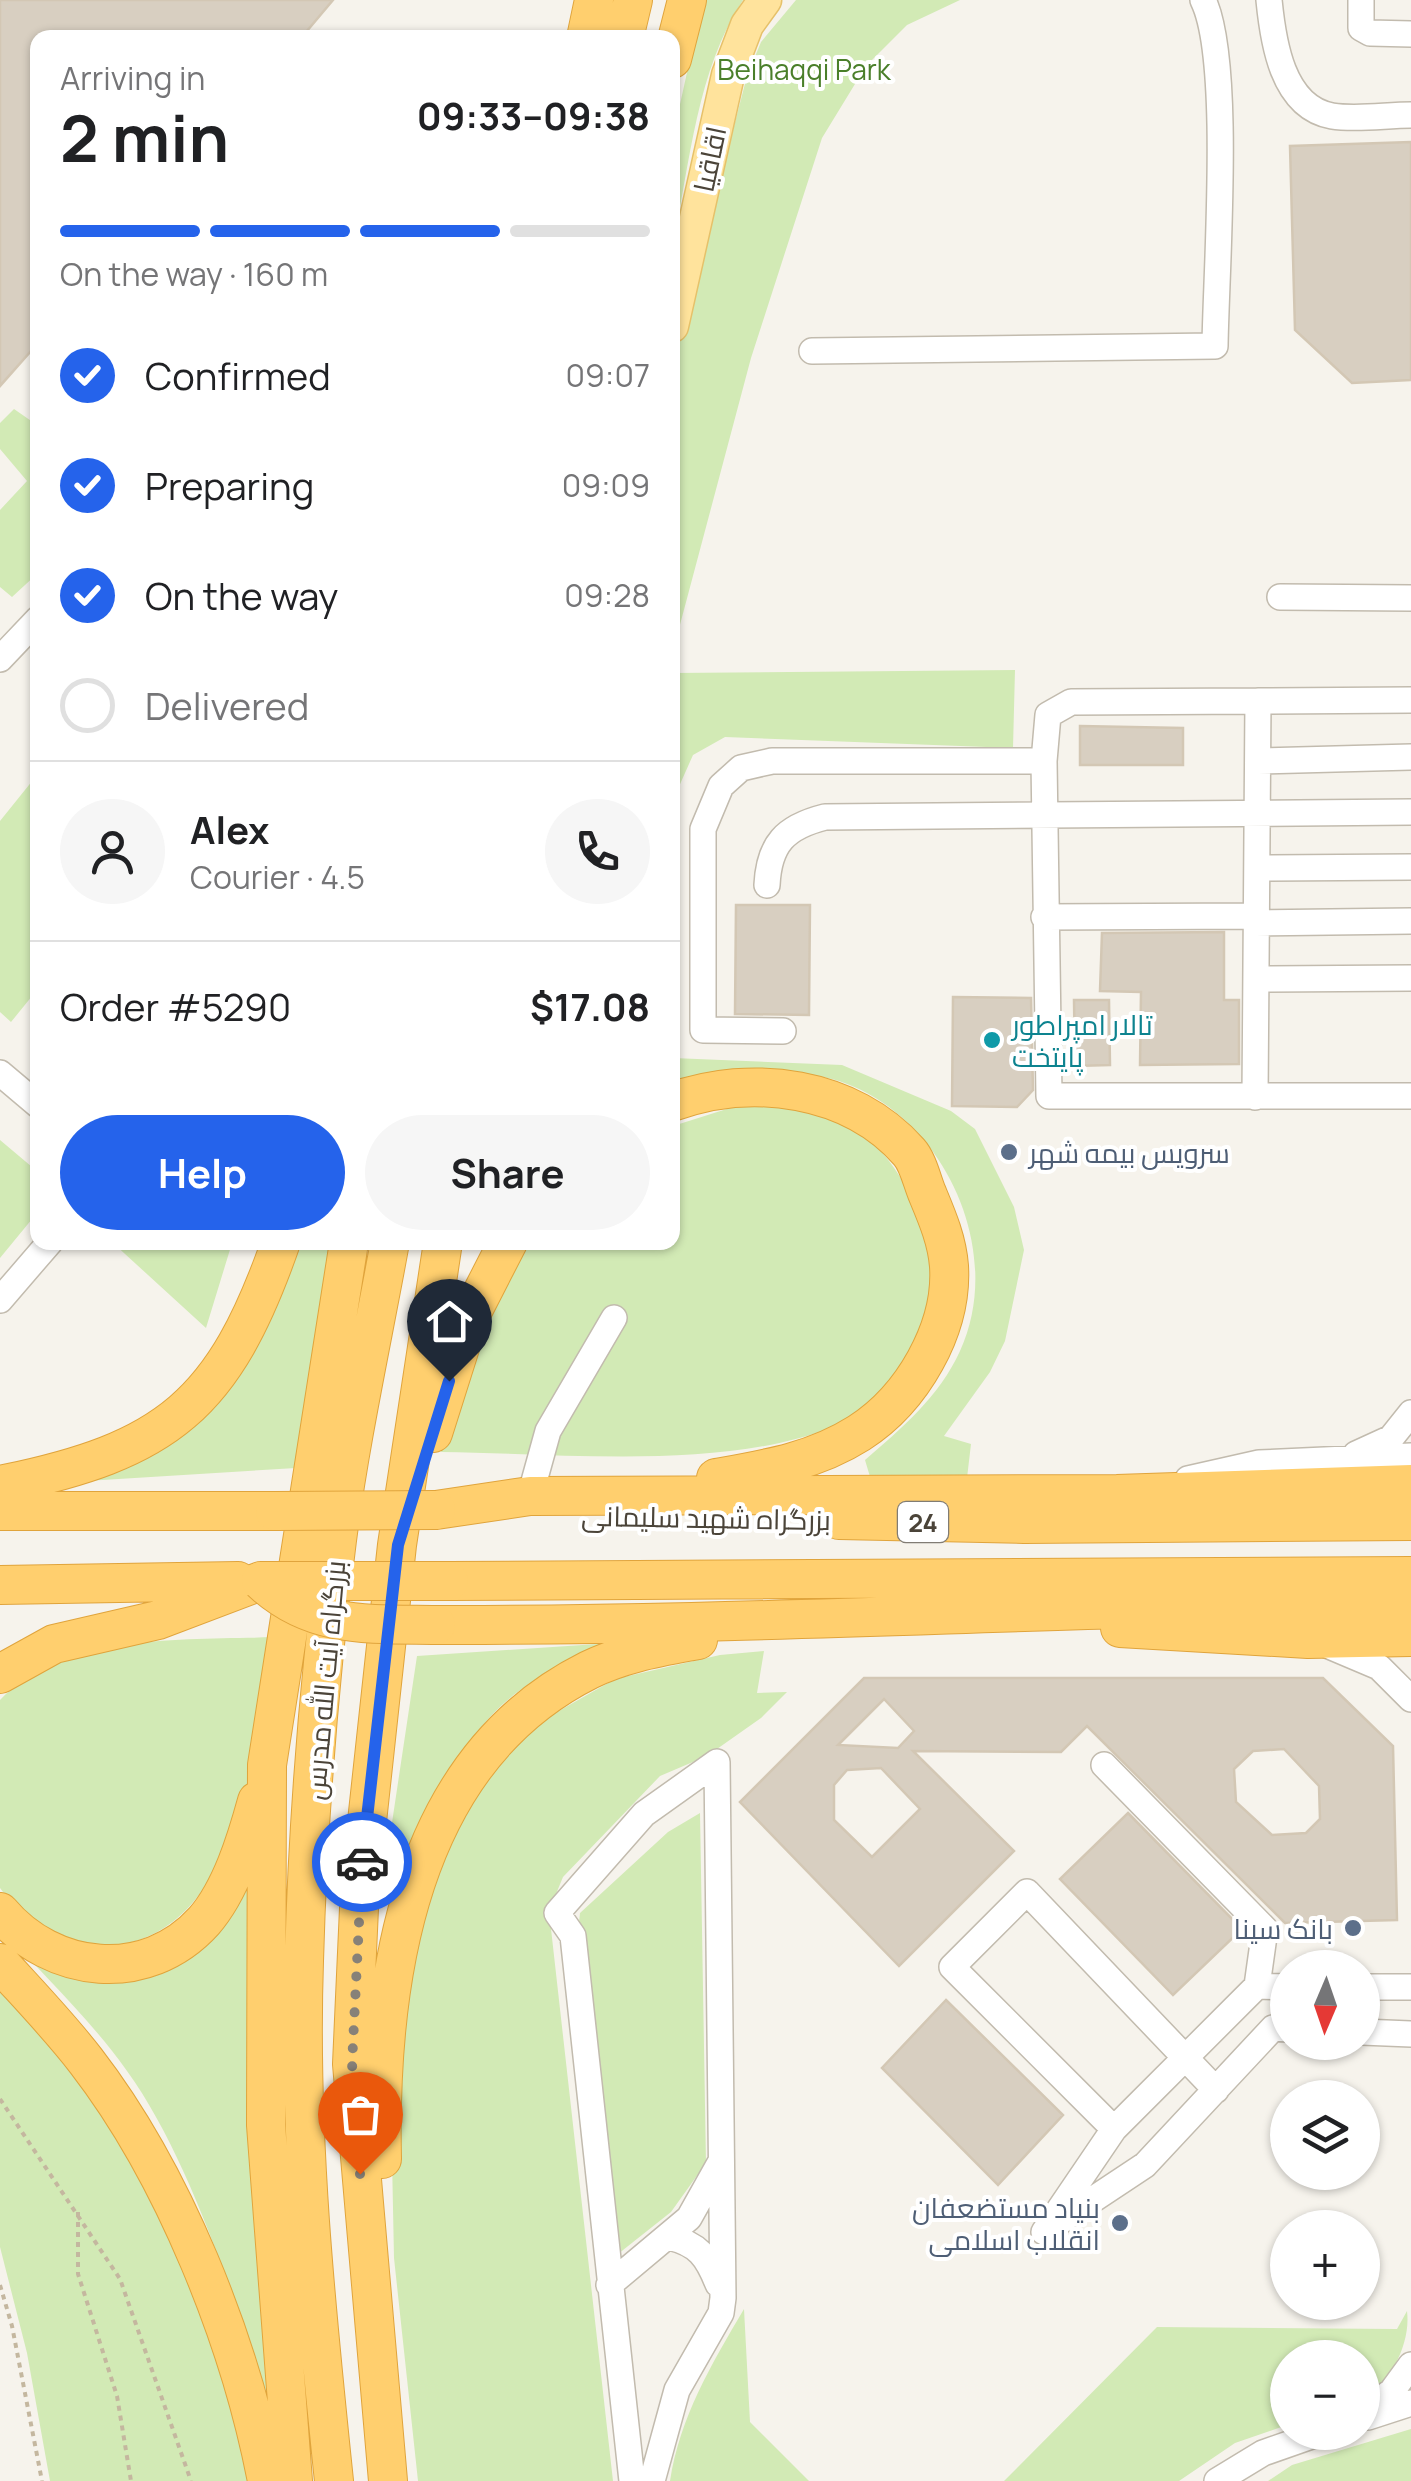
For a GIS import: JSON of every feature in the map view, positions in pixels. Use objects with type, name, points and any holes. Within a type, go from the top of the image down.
[{"type":"highway","points":[[588,30],[594,0]]},
{"type":"highway","points":[[626,30],[633,0]]},
{"type":"highway","points":[[680,30],[688,0]]},
{"type":"highway","points":[[620,1496],[796,1463],[862,1431],[890,1408],[930,1352],[942,1315],[949,1268],[942,1230],[911,1153],[847,1104],[769,1085],[680,1099]]},
{"type":"highway","points":[[0,1486],[124,1450],[181,1417],[228,1363],[264,1292],[278,1250]]},
{"type":"highway","points":[[293,2481],[266,2125],[268,1765],[349,1250]]},
{"type":"highway","name":"بزرگراه آیت الله مدرس","points":[[334,2481],[311,2229],[304,1964],[315,1749],[338,1537],[389,1250]]},
{"type":"highway","name":"بزرگراه آیت الله مدرس","points":[[388,2481],[368,2284],[352,2044],[360,1886],[398,1545],[442,1250]]},
{"type":"highway","points":[[398,1545],[470,1316],[504,1250]]},
{"type":"highway","points":[[436,1510],[530,1496],[1116,1494],[1411,1484]]},
{"type":"highway","name":"بزرگراه شهید سلیمانی","points":[[0,1511],[436,1510],[1024,1524],[1411,1521]]},
{"type":"highway","name":"24","points":[[0,1585],[1411,1576]]},
{"type":"highway","points":[[0,1674],[54,1644],[158,1620],[260,1581],[279,1598],[316,1618],[436,1625],[1039,1614],[1182,1605],[1411,1604]]},
{"type":"highway","points":[[1039,1614],[1134,1630],[1308,1639],[1411,1638]]},
{"type":"highway","points":[[368,2284],[383,2199],[380,2079],[390,1990],[401,1927],[422,1860],[444,1814],[500,1737],[522,1714],[590,1670],[637,1652],[799,1620]]},
{"type":"highway","points":[[0,1912],[35,1947],[66,1958],[131,1962],[158,1954],[206,1919],[224,1889],[268,1765]]},
{"type":"highway","points":[[0,1963],[88,2063],[184,2229],[233,2347],[268,2481]]},
{"type":"main road","name":"اقاقیا","points":[[680,290],[728,75],[747,25],[765,0]]},
{"type":"lane","points":[[812,350],[1214,346],[1218,115],[1213,20],[1203,0]]},
{"type":"lane","points":[[1269,0],[1274,40],[1286,78],[1304,102],[1330,116],[1411,115]]},
{"type":"lane","points":[[1361,0],[1361,28],[1370,33],[1411,34]]},
{"type":"lane","points":[[1280,597],[1411,598]]},
{"type":"lane","points":[[0,660],[30,627]]},
{"type":"lane","points":[[1411,700],[1072,702],[1048,715],[1044,761],[1048,1096],[1411,1096]]},
{"type":"lane","points":[[1254,1096],[1258,701]]},
{"type":"lane","points":[[1258,761],[1411,757]]},
{"type":"lane","points":[[783,1031],[703,1030],[703,830],[721,786],[741,768],[772,761],[1044,761]]},
{"type":"lane","points":[[766,885],[768,859],[786,832],[825,817],[1411,812]]},
{"type":"lane","points":[[1257,868],[1411,867]]},
{"type":"lane","points":[[1044,917],[1411,921]]},
{"type":"lane","points":[[1256,979],[1411,978]]},
{"type":"lane","points":[[0,1073],[30,1098]]},
{"type":"lane","points":[[0,1300],[43,1250]]},
{"type":"lane","points":[[530,1496],[548,1430],[614,1318]]},
{"type":"lane","points":[[1344,1459],[1391,1438],[1411,1413]]},
{"type":"lane","points":[[1116,1494],[1259,1463],[1411,1456]]},
{"type":"lane","points":[[1308,1639],[1380,1668],[1411,1699]]},
{"type":"lane","points":[[632,2481],[572,1936],[557,1913],[644,1814],[716,1762],[723,2298],[721,2313],[677,2390],[652,2481]]},
{"type":"lane","points":[[1104,1765],[1265,1929],[1257,1986],[1120,2124],[1044,2232],[1156,2152],[1270,2031]]},
{"type":"lane","points":[[1156,2152],[1120,2124],[952,1967],[1027,1892],[1216,2090]]},
{"type":"lane","points":[[1257,1986],[1270,1986]]},
{"type":"lane","points":[[1380,1987],[1411,1987]]},
{"type":"lane","points":[[1380,2033],[1411,2034]]},
{"type":"lane","points":[[608,2285],[689,2218],[722,2161]]},
{"type":"lane","points":[[669,2236],[692,2242],[701,2250],[723,2298]]},
{"type":"lane","points":[[1380,2401],[1411,2365]]},
{"type":"lane","points":[[1380,2411],[1411,2403]]},
{"type":"lane","points":[[1218,2481],[1270,2450]]},
{"type":"path","points":[[0,2099],[120,2279],[191,2481]]},
{"type":"path","points":[[78,2212],[78,2274],[118,2396],[131,2481]]},
{"type":"path","points":[[0,2285],[12,2326],[42,2481]]},
{"type":"green space","points":[[703,0],[743,0],[727,27],[705,86],[680,205],[680,104]]},
{"type":"green space","name":"Beihaqqi Park","points":[[796,0],[960,0],[907,25],[866,66],[822,138],[751,358],[680,625],[680,335],[747,76],[761,42]]},
{"type":"green space","points":[[14,409],[30,420],[30,580],[12,597],[0,587],[0,510],[27,481],[0,449],[0,423]]},
{"type":"green space","points":[[1015,670],[1013,748],[725,737],[693,755],[680,784],[680,673]]},
{"type":"green space","points":[[30,784],[30,999],[11,1022],[0,1012],[0,821]]},
{"type":"green space","points":[[680,1058],[842,1065],[951,1111],[975,1129],[1014,1207],[1024,1250],[1005,1341],[990,1372],[944,1436],[971,1444],[967,1478],[871,1480],[865,1460],[906,1424],[942,1383],[960,1351],[972,1311],[975,1270],[969,1228],[954,1188],[933,1151],[905,1120],[871,1095],[832,1079],[793,1074],[680,1087]]},
{"type":"green space","points":[[775,1106],[835,1119],[867,1137],[900,1177],[932,1246],[935,1286],[921,1335],[892,1381],[874,1401],[833,1427],[742,1450],[640,1456],[441,1452],[481,1327],[526,1250],[680,1250],[680,1124],[733,1107]]},
{"type":"green space","points":[[0,1140],[30,1165],[30,1222],[0,1258]]},
{"type":"green space","points":[[121,1250],[230,1250],[206,1328]]},
{"type":"green space","points":[[297,1250],[338,1250],[296,1468],[70,1482],[128,1460],[198,1424],[257,1346]]},
{"type":"green space","points":[[272,1637],[260,1726],[235,1825],[215,1870],[189,1907],[154,1934],[110,1946],[63,1938],[22,1912],[0,1888],[0,1700],[28,1678],[92,1651],[164,1641]]},
{"type":"green space","points":[[642,1641],[559,1670],[509,1699],[488,1719],[454,1767],[402,1872],[384,1876],[417,1656]]},
{"type":"green space","points":[[764,1651],[757,1693],[787,1692],[761,1718],[707,1756],[660,1776],[563,1877],[549,1911],[613,2481],[418,2481],[394,2258],[391,2109],[395,2014],[437,1849],[491,1772],[536,1724],[615,1679],[720,1655]]},
{"type":"green space","points":[[700,1813],[706,2163],[671,2212],[618,2254],[578,1932],[580,1913],[668,1832]]},
{"type":"green space","points":[[256,1836],[269,2402],[208,2231],[150,2106],[98,2034],[0,1927],[135,1976]]},
{"type":"green space","points":[[0,1978],[93,2094],[127,2143],[160,2205],[192,2282],[250,2481],[50,2481],[27,2353],[0,2247]]},
{"type":"green space","points":[[744,2309],[750,2422],[809,2481],[670,2481],[689,2413]]},
{"type":"green space","points":[[1407,2311],[1402,2349],[1380,2384],[1380,2340],[1270,2340],[1270,2431],[1235,2443],[1179,2481],[1004,2481],[1157,2327],[1397,2329]]},
{"type":"green space","points":[[1411,2429],[1411,2481],[1268,2481],[1292,2465],[1342,2450],[1380,2450],[1380,2438]]},
{"type":"building","points":[[0,0],[333,0],[308,30],[30,30],[30,352],[0,386]]},
{"type":"building","points":[[1411,142],[1411,380],[1352,383],[1295,330],[1290,146]]},
{"type":"building","points":[[1080,726],[1183,728],[1183,765],[1080,765]]},
{"type":"building","points":[[736,905],[810,905],[809,1015],[735,1014]]},
{"type":"building","points":[[1224,932],[1224,1000],[1239,1000],[1239,1064],[1140,1065],[1141,992],[1100,991],[1102,933]]},
{"type":"building","name":"تالار امپراطور پایتخت","points":[[953,997],[1031,998],[1033,1090],[1017,1107],[952,1106]]},
{"type":"building","points":[[1074,1000],[1109,1000],[1110,1065],[1075,1066]]},
{"type":"building","points":[[864,1678],[1323,1678],[1393,1746],[1397,1920],[1285,1923],[1087,1726],[1061,1752],[913,1751],[1014,1851],[899,1966],[740,1802]],"holes":[[[884,1699],[914,1731],[898,1748],[838,1745]],[[1284,1749],[1319,1786],[1320,1819],[1306,1833],[1272,1835],[1236,1802],[1234,1769],[1253,1751]],[[881,1768],[920,1809],[872,1857],[834,1820],[834,1785],[847,1770]]]},
{"type":"building","points":[[1128,1813],[1242,1929],[1173,1995],[1060,1879]]},
{"type":"building","points":[[946,2000],[1063,2115],[998,2185],[882,2068]]},
{"type":"way so far","points":[[360,2174],[352,2064],[362,1862]]},
{"type":"place","name":"تالار امپراطور پایتخت","points":[[992,1040]]},
{"type":"place","name":"سرویس بیمه شهر","points":[[1009,1152]]},
{"type":"place","name":"بانک سینا","points":[[1353,1928]]},
{"type":"place","name":"بنیاد مستضعفان انقلاب اسلامی","points":[[1120,2223]]},
{"type":"route","points":[[362,1862],[398,1545],[449,1381]]}]
